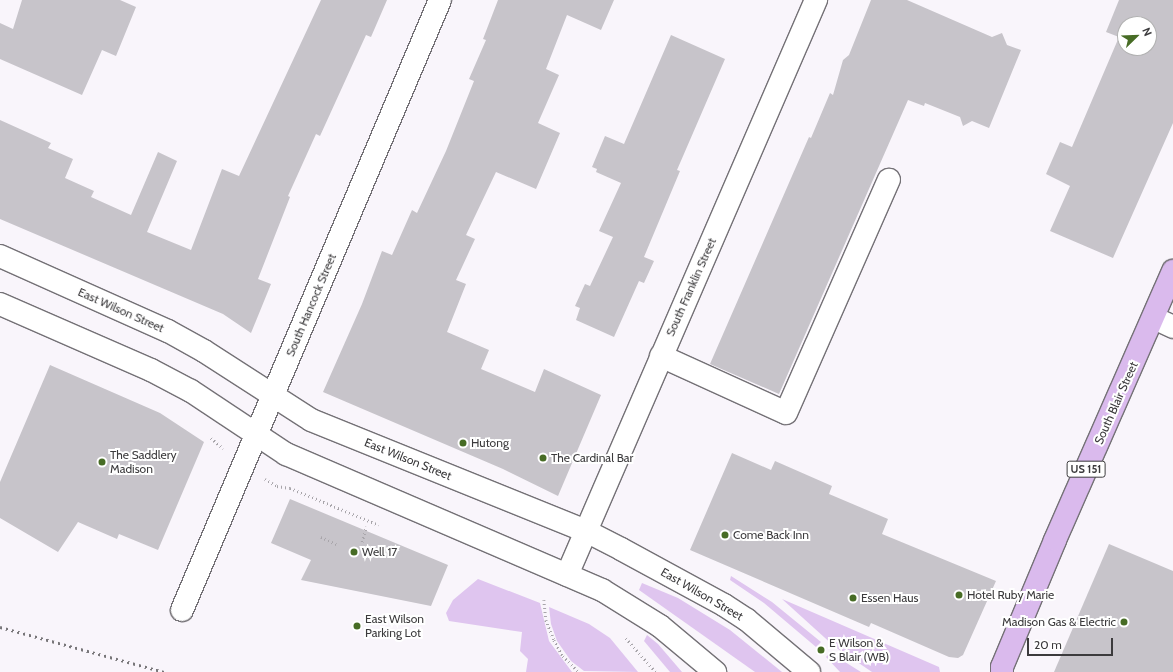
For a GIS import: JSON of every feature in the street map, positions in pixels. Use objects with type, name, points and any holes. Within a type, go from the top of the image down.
[{"type":"main road","name":"South Blair Street","points":[[1000,670],[1055,540],[1163,322],[1173,271]]},
{"type":"street","name":"South Hancock Street","points":[[182,610],[440,0]]},
{"type":"street","name":"South Franklin Street","points":[[567,575],[816,0]]},
{"type":"street","points":[[661,356],[786,413],[889,180]]},
{"type":"street","name":"East Wilson Street","points":[[0,256],[168,331],[311,420],[586,531],[724,605],[747,620],[809,672]]},
{"type":"street","points":[[0,304],[151,370],[190,391],[256,436],[286,454],[602,590],[643,613],[681,642],[715,672]]},
{"type":"path","points":[[362,542],[366,527]]},
{"type":"path","points":[[321,537],[336,544]]},
{"type":"path","points":[[544,600],[546,620],[554,640],[563,656],[579,672]]},
{"type":"path","points":[[629,640],[656,672]]},
{"type":"shaded area","points":[[731,576],[772,602],[821,642],[816,647],[764,603],[730,580]]},
{"type":"shaded area","points":[[478,579],[540,603],[549,641],[572,672],[526,672],[528,659],[520,651],[522,632],[449,621],[446,613],[453,600]]},
{"type":"shaded area","points":[[642,583],[678,598],[730,630],[782,672],[755,672],[639,590]]},
{"type":"shaded area","points":[[782,599],[939,667],[940,672],[872,672],[835,647]]},
{"type":"shaded area","points":[[549,607],[589,624],[610,638],[638,672],[584,671],[571,661],[557,641],[551,624]]},
{"type":"shaded area","points":[[647,635],[658,644],[682,672],[670,672],[644,641]]},
{"type":"shaded area","points":[[831,651],[837,657],[861,672],[840,672],[826,657]]},
{"type":"building","points":[[22,0],[120,0],[136,7],[116,56],[102,50],[82,95],[0,59],[0,23],[13,29]]},
{"type":"building","points":[[321,0],[387,0],[371,37],[366,35],[320,136],[316,134],[288,196],[290,197],[258,279],[271,284],[251,333],[223,314],[0,219],[0,120],[51,143],[48,148],[73,159],[65,178],[94,191],[91,197],[131,215],[158,152],[177,161],[147,232],[191,250],[222,169],[239,176]]},
{"type":"building","points":[[498,0],[614,0],[601,30],[567,15],[546,69],[559,75],[538,123],[560,133],[536,189],[496,172],[466,235],[475,239],[456,280],[466,284],[447,332],[489,350],[481,369],[535,392],[544,369],[601,395],[558,496],[503,469],[323,392],[362,304],[382,251],[392,255],[412,210],[417,213],[446,151],[474,81],[469,79],[486,40],[483,39]]},
{"type":"building","points":[[871,0],[907,0],[992,37],[1002,33],[1007,45],[1021,50],[989,128],[972,121],[963,126],[960,117],[925,103],[924,106],[908,100],[779,394],[710,364],[809,137],[811,138],[830,93],[833,95],[843,60],[849,55]]},
{"type":"building","points":[[1119,0],[1173,0],[1173,123],[1113,258],[1050,231],[1070,186],[1046,174],[1060,142],[1072,147],[1117,42],[1117,56],[1157,56],[1157,16],[1117,16],[1117,36],[1106,32]]},
{"type":"building","points":[[671,35],[725,59],[677,170],[680,171],[644,257],[654,261],[644,283],[639,281],[614,337],[576,320],[580,308],[575,306],[585,284],[590,286],[613,237],[599,231],[621,183],[596,172],[597,169],[592,167],[605,136],[624,144]]},
{"type":"building","name":"The Saddlery Madison","points":[[50,365],[160,413],[204,442],[158,550],[119,534],[117,539],[78,522],[58,552],[0,518],[0,482]]},
{"type":"building","points":[[732,453],[771,470],[775,461],[832,486],[829,494],[888,519],[882,534],[996,581],[963,655],[958,658],[949,657],[871,623],[869,627],[690,550]]},
{"type":"building","name":"Well 17","points":[[290,499],[448,565],[431,606],[301,580],[311,560],[271,543]]},
{"type":"building","name":"Madison Gas & Electric","points":[[1109,544],[1173,571],[1173,672],[1054,672]]},
{"type":"railway","points":[[0,627],[165,672]]},
{"type":"place","name":"Hutong","points":[[463,443]]},
{"type":"place","name":"The Cardinal Bar","points":[[543,458]]},
{"type":"place","name":"The Saddlery Madison","points":[[102,462]]},
{"type":"place","name":"Come Back Inn","points":[[725,535]]},
{"type":"place","name":"Well 17","points":[[354,552]]},
{"type":"place","name":"Hotel Ruby Marie","points":[[959,595]]},
{"type":"place","name":"Essen Haus","points":[[853,598]]},
{"type":"place","name":"Madison Gas & Electric","points":[[1124,622]]},
{"type":"place","name":"East Wilson Parking Lot","points":[[357,626]]},
{"type":"place","name":"E Wilson & S Blair (WB)","points":[[821,650]]}]
